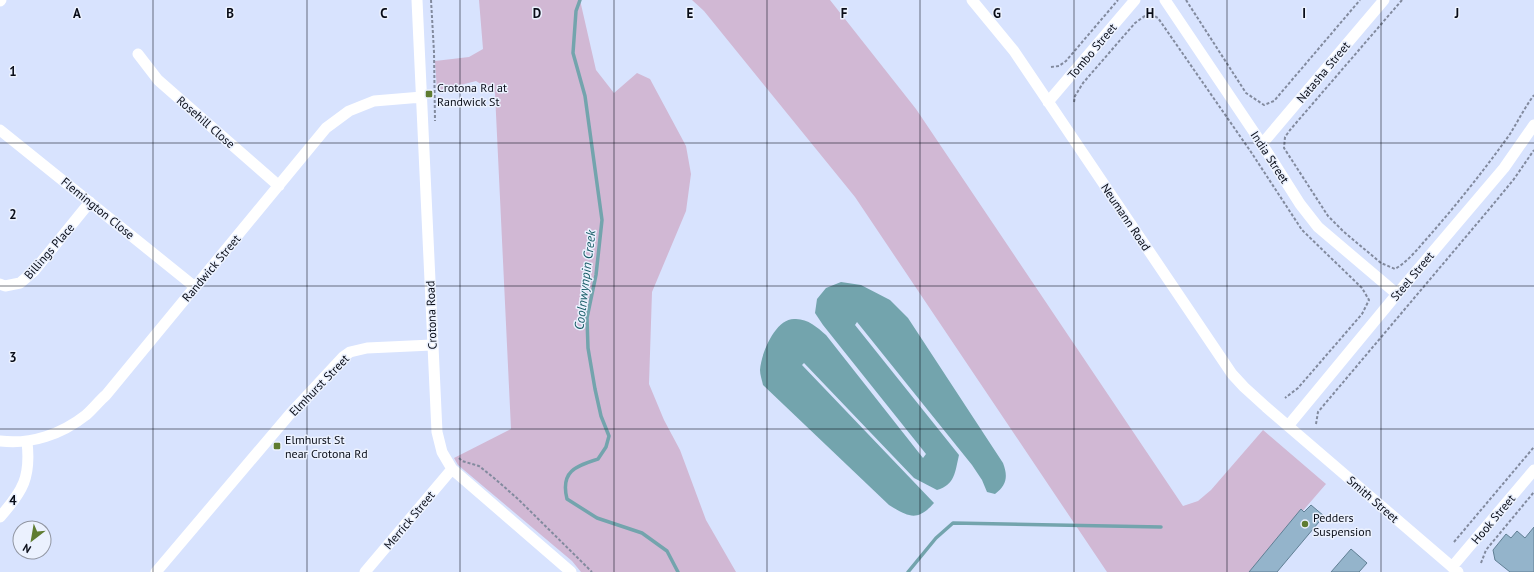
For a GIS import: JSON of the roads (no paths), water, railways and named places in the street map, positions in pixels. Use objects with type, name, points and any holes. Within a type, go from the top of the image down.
[{"type":"street","name":"Crotona Road","points":[[417,0],[432,346],[437,432],[442,452],[452,469],[571,572]]},
{"type":"street","name":"Neumann Road","points":[[972,0],[1014,51],[1232,374],[1244,387],[1288,426]]},
{"type":"street","name":"Tombo Street","points":[[1048,102],[1135,0]]},
{"type":"street","name":"India Street","points":[[1165,0],[1262,144],[1300,204],[1318,227],[1396,294]]},
{"type":"street","name":"Natasha Street","points":[[1262,144],[1384,0]]},
{"type":"street","name":"Rosehill Close","points":[[138,54],[158,80],[279,186]]},
{"type":"street","name":"Randwick Street","points":[[0,441],[27,442],[50,435],[87,415],[106,395],[326,128],[349,111],[374,101],[422,97]]},
{"type":"street","name":"Steel Street","points":[[1288,426],[1396,294],[1504,168],[1534,125]]},
{"type":"street","name":"Flemington Close","points":[[0,130],[195,287]]},
{"type":"street","name":"Billings Place","points":[[0,284],[5,286],[20,283],[34,271],[90,202]]},
{"type":"street","name":"Elmhurst Street","points":[[156,572],[290,414],[350,352],[367,348],[432,346]]},
{"type":"street","name":"Smith Street","points":[[1288,426],[1455,570]]},
{"type":"street","points":[[0,517],[16,498],[27,476],[29,457],[27,442]]},
{"type":"street","name":"Merrick Street","points":[[365,572],[452,469]]},
{"type":"street","name":"Hook Street","points":[[1455,570],[1534,470]]},
{"type":"waterway","name":"Coolnwynpin Creek","points":[[580,0],[576,11],[573,53],[585,96],[602,220],[596,275],[587,318],[588,348],[601,416],[609,436],[606,447],[598,459],[583,464],[572,471],[568,476],[565,490],[567,499],[597,518],[642,533],[667,551],[678,572]]},
{"type":"waterway","points":[[908,572],[936,538],[953,523],[1161,527]]},
{"type":"place","name":"Crotona Rd at Randwick St","points":[[429,94]]},
{"type":"place","name":"Elmhurst St near Crotona Rd","points":[[277,446]]},
{"type":"place","name":"Pedders Suspension","points":[[1305,524]]}]
